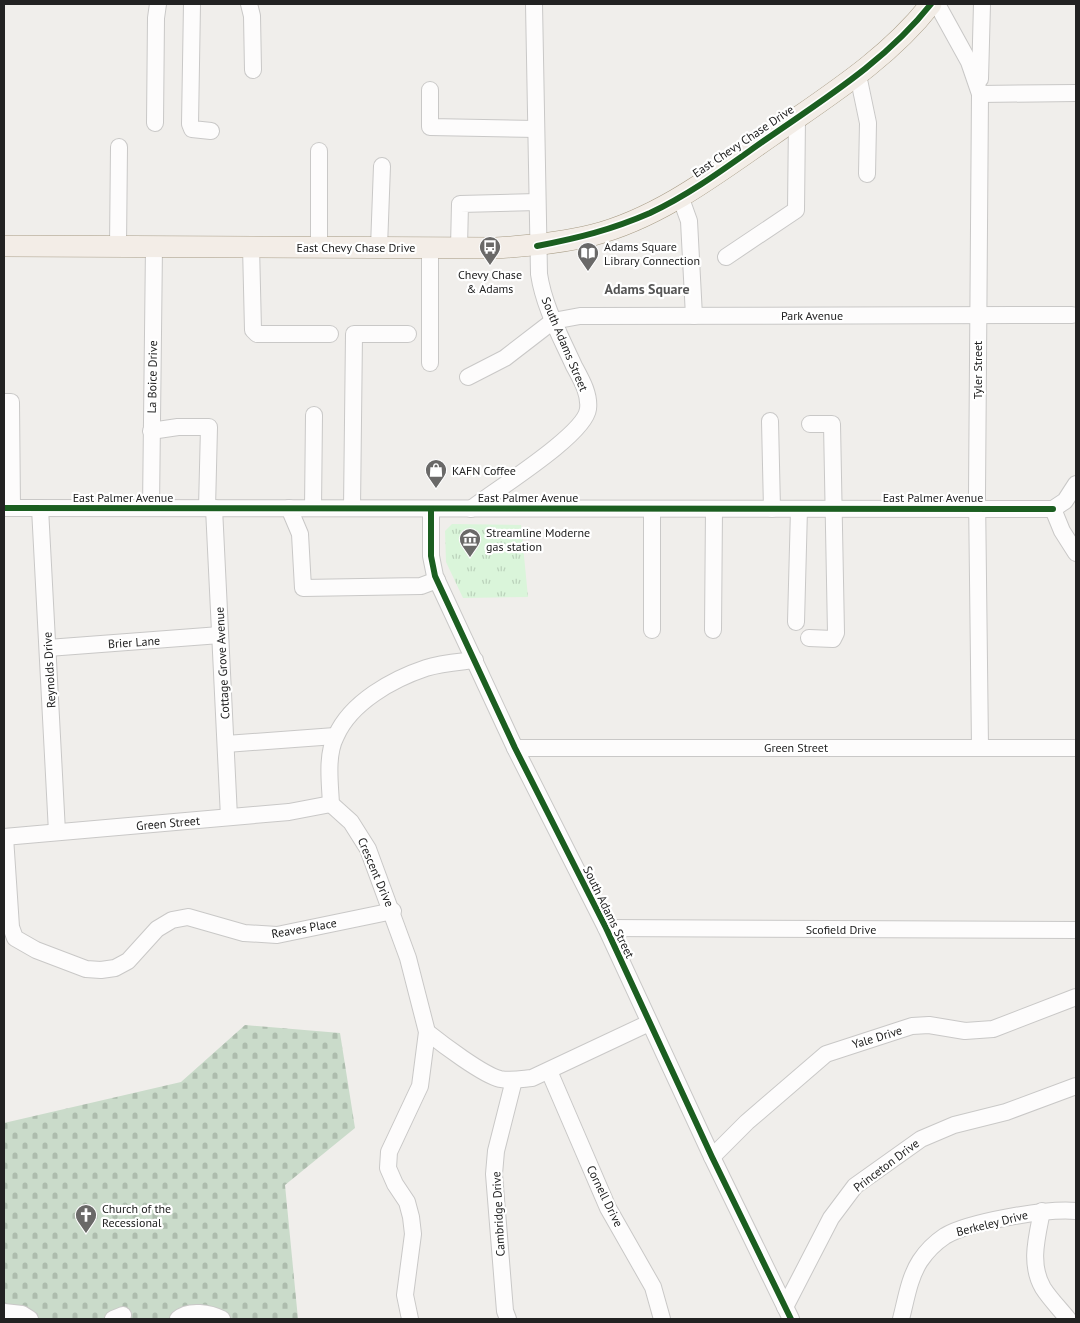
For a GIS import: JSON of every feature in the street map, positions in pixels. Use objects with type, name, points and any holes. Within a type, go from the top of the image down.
[{"type":"main road","name":"East Chevy Chase Drive","points":[[4,246],[459,248],[537,246],[594,235],[651,212],[680,196],[709,179],[798,118],[858,75],[913,28],[931,4]]},
{"type":"street","points":[[155,123],[156,18],[158,4]]},
{"type":"street","points":[[192,4],[190,124],[192,129],[211,131]]},
{"type":"street","points":[[249,4],[252,16],[253,70]]},
{"type":"street","name":"South Adams Street","points":[[471,508],[564,441],[584,420],[588,408],[586,393],[552,321],[542,291],[537,246],[534,4]]},
{"type":"street","name":"Tyler Street","points":[[937,4],[969,62],[980,94],[977,314],[980,747]]},
{"type":"street","points":[[982,4],[980,94],[1076,93]]},
{"type":"street","points":[[858,75],[868,123],[867,174]]},
{"type":"street","points":[[430,90],[430,127],[536,129]]},
{"type":"street","points":[[726,257],[796,210],[798,118]]},
{"type":"street","points":[[118,246],[119,146]]},
{"type":"street","points":[[319,151],[319,247]]},
{"type":"street","points":[[379,247],[382,166]]},
{"type":"street","points":[[680,196],[689,221],[694,316]]},
{"type":"street","points":[[459,248],[460,204],[537,202]]},
{"type":"street","name":"La Boice Drive","points":[[151,508],[154,246]]},
{"type":"street","points":[[250,246],[253,330],[257,334],[330,334]]},
{"type":"street","points":[[430,248],[430,363]]},
{"type":"street","name":"Park Avenue","points":[[552,321],[580,316],[1075,315]]},
{"type":"street","points":[[468,377],[505,358],[552,321]]},
{"type":"street","points":[[352,508],[354,334],[408,334]]},
{"type":"street","points":[[4,402],[11,402],[8,508]]},
{"type":"street","points":[[313,508],[314,415]]},
{"type":"street","points":[[770,421],[772,509]]},
{"type":"street","points":[[809,638],[833,639],[836,633],[832,509],[832,424],[810,424]]},
{"type":"street","name":"Cottage Grove Avenue","points":[[151,431],[178,427],[209,427],[210,508],[220,635],[230,817]]},
{"type":"street","points":[[1076,484],[1065,501],[1053,509],[1062,531],[1076,553]]},
{"type":"street","name":"East Palmer Avenue","points":[[8,508],[1053,509]]},
{"type":"street","name":"Reynolds Drive","points":[[40,508],[57,832]]},
{"type":"street","points":[[289,508],[300,534],[303,588],[421,586],[437,580]]},
{"type":"street","name":"South Adams Street","points":[[431,508],[431,556],[437,580],[515,748],[606,928],[649,1024],[788,1313]]},
{"type":"street","points":[[652,508],[652,630]]},
{"type":"street","points":[[713,630],[714,508]]},
{"type":"street","points":[[796,622],[799,509]]},
{"type":"street","name":"Brier Lane","points":[[48,648],[220,635]]},
{"type":"street","points":[[331,804],[330,766],[335,736],[362,703],[386,686],[427,668],[475,660]]},
{"type":"street","points":[[226,744],[335,736]]},
{"type":"street","name":"Green Street","points":[[515,748],[1076,748]]},
{"type":"street","name":"Green Street","points":[[4,837],[289,812],[331,804]]},
{"type":"street","name":"Crescent Drive","points":[[331,804],[351,822],[368,848],[393,912],[408,958],[427,1032]]},
{"type":"street","name":"Reaves Place","points":[[4,837],[11,927],[15,938],[36,950],[86,969],[115,968],[128,961],[157,929],[172,920],[188,917],[244,933],[277,935],[393,912]]},
{"type":"street","name":"Scofield Drive","points":[[606,928],[1076,930]]},
{"type":"street","name":"Yale Drive","points":[[712,1157],[747,1122],[826,1054],[912,1026],[929,1025],[965,1031],[993,1029],[1076,997]]},
{"type":"street","points":[[410,1319],[405,1295],[413,1234],[411,1217],[407,1202],[395,1184],[388,1168],[389,1152],[397,1131],[420,1086],[427,1032],[486,1072],[499,1079],[514,1080],[532,1078],[649,1024]]},
{"type":"street","name":"Cornell Drive","points":[[549,1070],[608,1208],[653,1287],[662,1319]]},
{"type":"street","name":"Cambridge Drive","points":[[508,1319],[505,1311],[494,1174],[496,1151],[514,1080]]},
{"type":"street","name":"Princeton Drive","points":[[788,1313],[831,1218],[855,1186],[920,1139],[954,1126],[1006,1112],[1076,1086]]},
{"type":"street","name":"Berkeley Drive","points":[[901,1319],[910,1284],[920,1260],[945,1236],[962,1229],[1042,1211],[1076,1210]]},
{"type":"street","points":[[1042,1211],[1034,1262],[1037,1276],[1044,1290],[1068,1319]]},
{"type":"street","points":[[4,1312],[22,1314],[30,1319]]},
{"type":"street","points":[[178,1319],[192,1314],[205,1314],[222,1319]]},
{"type":"green space","points":[[452,524],[521,525],[528,597],[463,598],[446,562],[445,531]]},
{"type":"green space","points":[[245,1025],[340,1033],[355,1128],[285,1185],[298,1319],[4,1319],[4,1123],[181,1082]]},
{"type":"cycle path","points":[[537,246],[580,237],[622,224],[650,213],[695,188],[853,78],[894,44],[931,4]]},
{"type":"cycle path","points":[[4,508],[1053,509]]},
{"type":"cycle path","points":[[431,509],[431,556],[435,576],[515,748],[606,928],[712,1157],[791,1319]]},
{"type":"place","name":"Chevy Chase & Adams","points":[[490,266]]},
{"type":"place","name":"Adams Square Library Connection","points":[[588,272]]},
{"type":"place","name":"KAFN Coffee","points":[[436,489]]},
{"type":"place","name":"Streamline Moderne gas station","points":[[470,558]]},
{"type":"place","name":"Church of the Recessional","points":[[86,1234]]},
{"type":"district","name":"Adams Square","points":[[647,289]]}]
